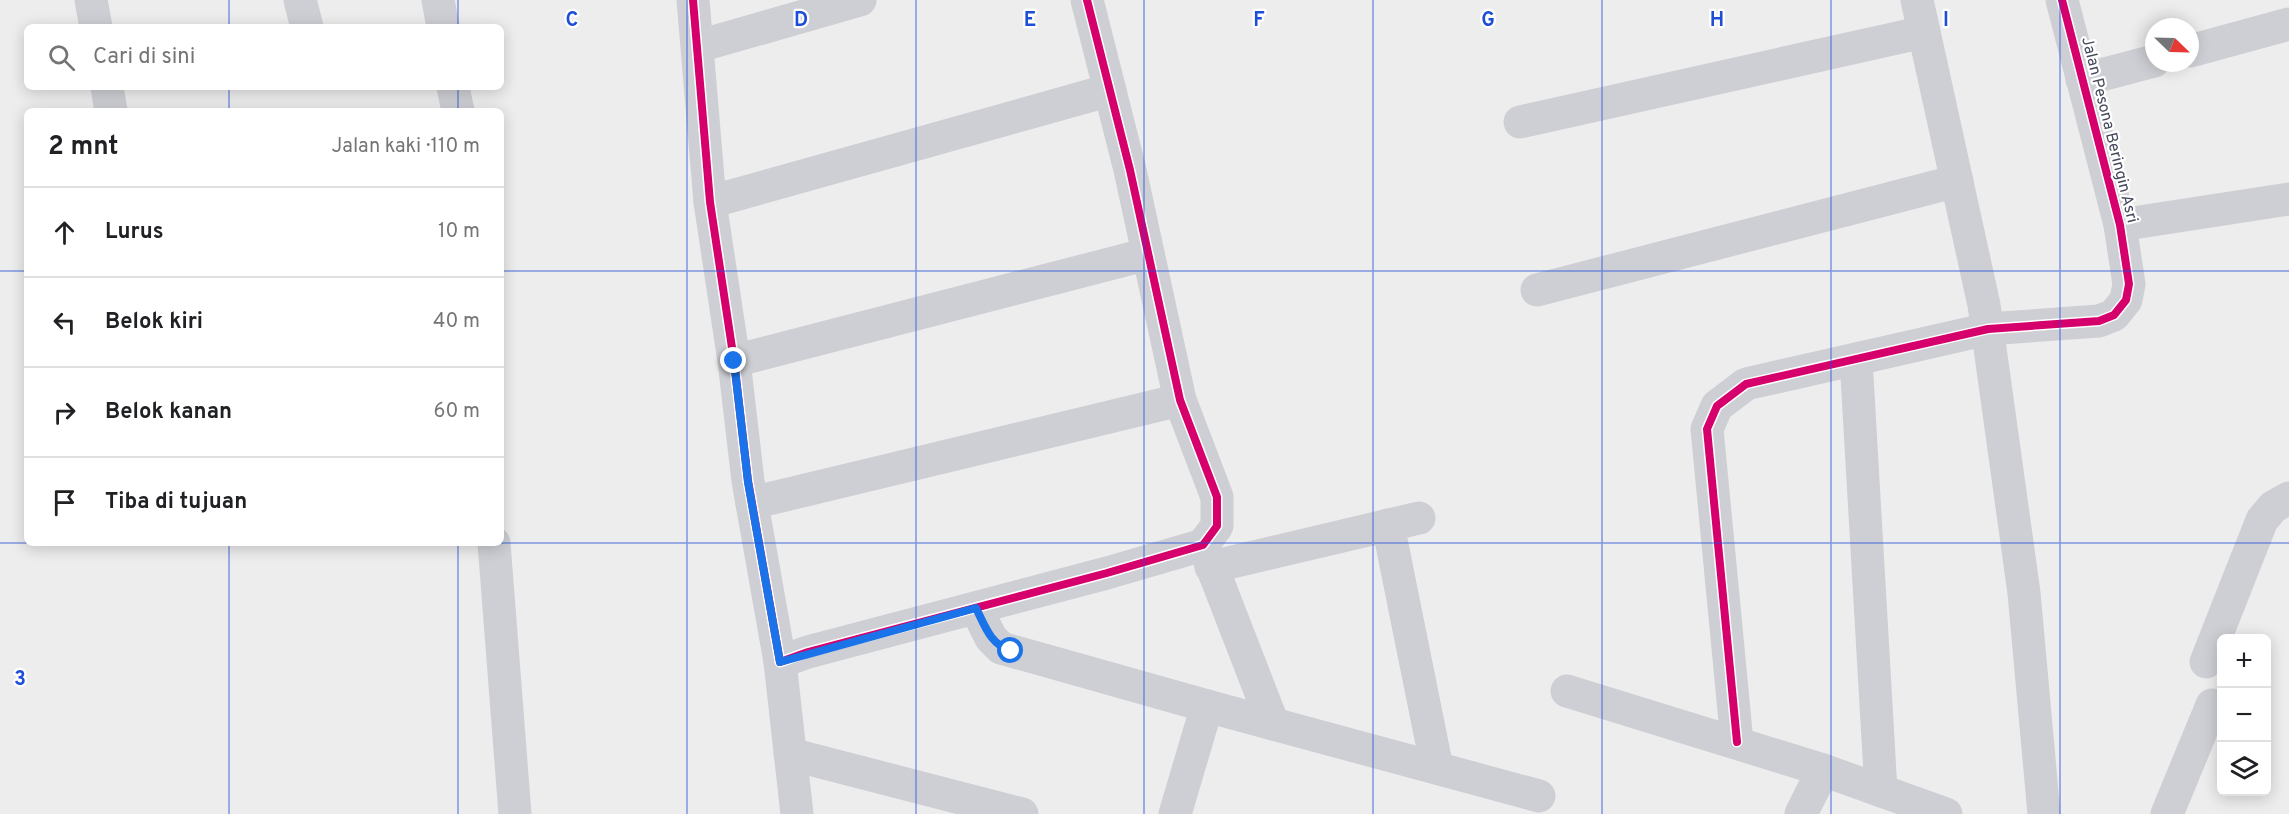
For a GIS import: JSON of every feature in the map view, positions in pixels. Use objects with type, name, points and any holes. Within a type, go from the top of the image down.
[{"type":"street","points":[[91,0],[95,24]]},
{"type":"street","points":[[300,0],[306,24]]},
{"type":"street","points":[[438,0],[442,24]]},
{"type":"street","points":[[693,0],[699,46],[710,202],[752,503],[780,662],[797,814]]},
{"type":"street","points":[[699,46],[860,0]]},
{"type":"street","points":[[1087,0],[1130,170],[1180,400],[1217,496],[1217,526],[1207,556],[1273,723]]},
{"type":"street","points":[[1917,0],[1988,329],[2024,593],[2044,814]]},
{"type":"street","name":"Jalan Pesona Beringin Asri","points":[[1988,329],[2099,321],[2114,315],[2126,300],[2129,284],[2120,225],[2062,0]]},
{"type":"street","points":[[2199,49],[2289,24]]},
{"type":"street","points":[[1520,122],[1924,32]]},
{"type":"street","points":[[2082,80],[2145,63]]},
{"type":"street","points":[[108,90],[110,108]]},
{"type":"street","points":[[454,90],[457,108]]},
{"type":"street","points":[[710,202],[1110,90]]},
{"type":"street","points":[[1537,290],[1957,182]]},
{"type":"street","points":[[2120,225],[2289,199]]},
{"type":"street","points":[[734,361],[1148,254]]},
{"type":"street","points":[[1737,742],[1707,429],[1717,406],[1746,384],[1988,329]]},
{"type":"street","points":[[1856,359],[1881,791]]},
{"type":"street","points":[[752,503],[1180,400]]},
{"type":"street","points":[[2206,662],[2262,520],[2273,507],[2289,498]]},
{"type":"street","points":[[780,662],[1107,573],[1403,521],[1437,768]]},
{"type":"street","points":[[494,546],[515,814]]},
{"type":"street","points":[[976,608],[991,638],[1001,648],[1539,796]]},
{"type":"street","points":[[1567,691],[1737,742],[1946,814]]},
{"type":"street","points":[[2167,814],[2211,705]]},
{"type":"street","points":[[1175,814],[1207,706]]},
{"type":"street","points":[[790,754],[1022,814]]},
{"type":"street","points":[[1801,814],[1823,770]]},
{"type":"cycle path","points":[[693,0],[710,202],[734,361],[748,481],[780,662],[808,652],[1107,573],[1203,545],[1217,526],[1217,497],[1180,400],[1130,170],[1087,0]]},
{"type":"cycle path","points":[[1737,742],[1707,429],[1717,406],[1746,384],[1988,329],[2099,321],[2114,315],[2126,300],[2129,284],[2120,225],[2062,0]]},
{"type":"route","points":[[734,361],[748,482],[780,662],[808,652],[976,608],[991,638],[1001,648],[1011,651]]}]
